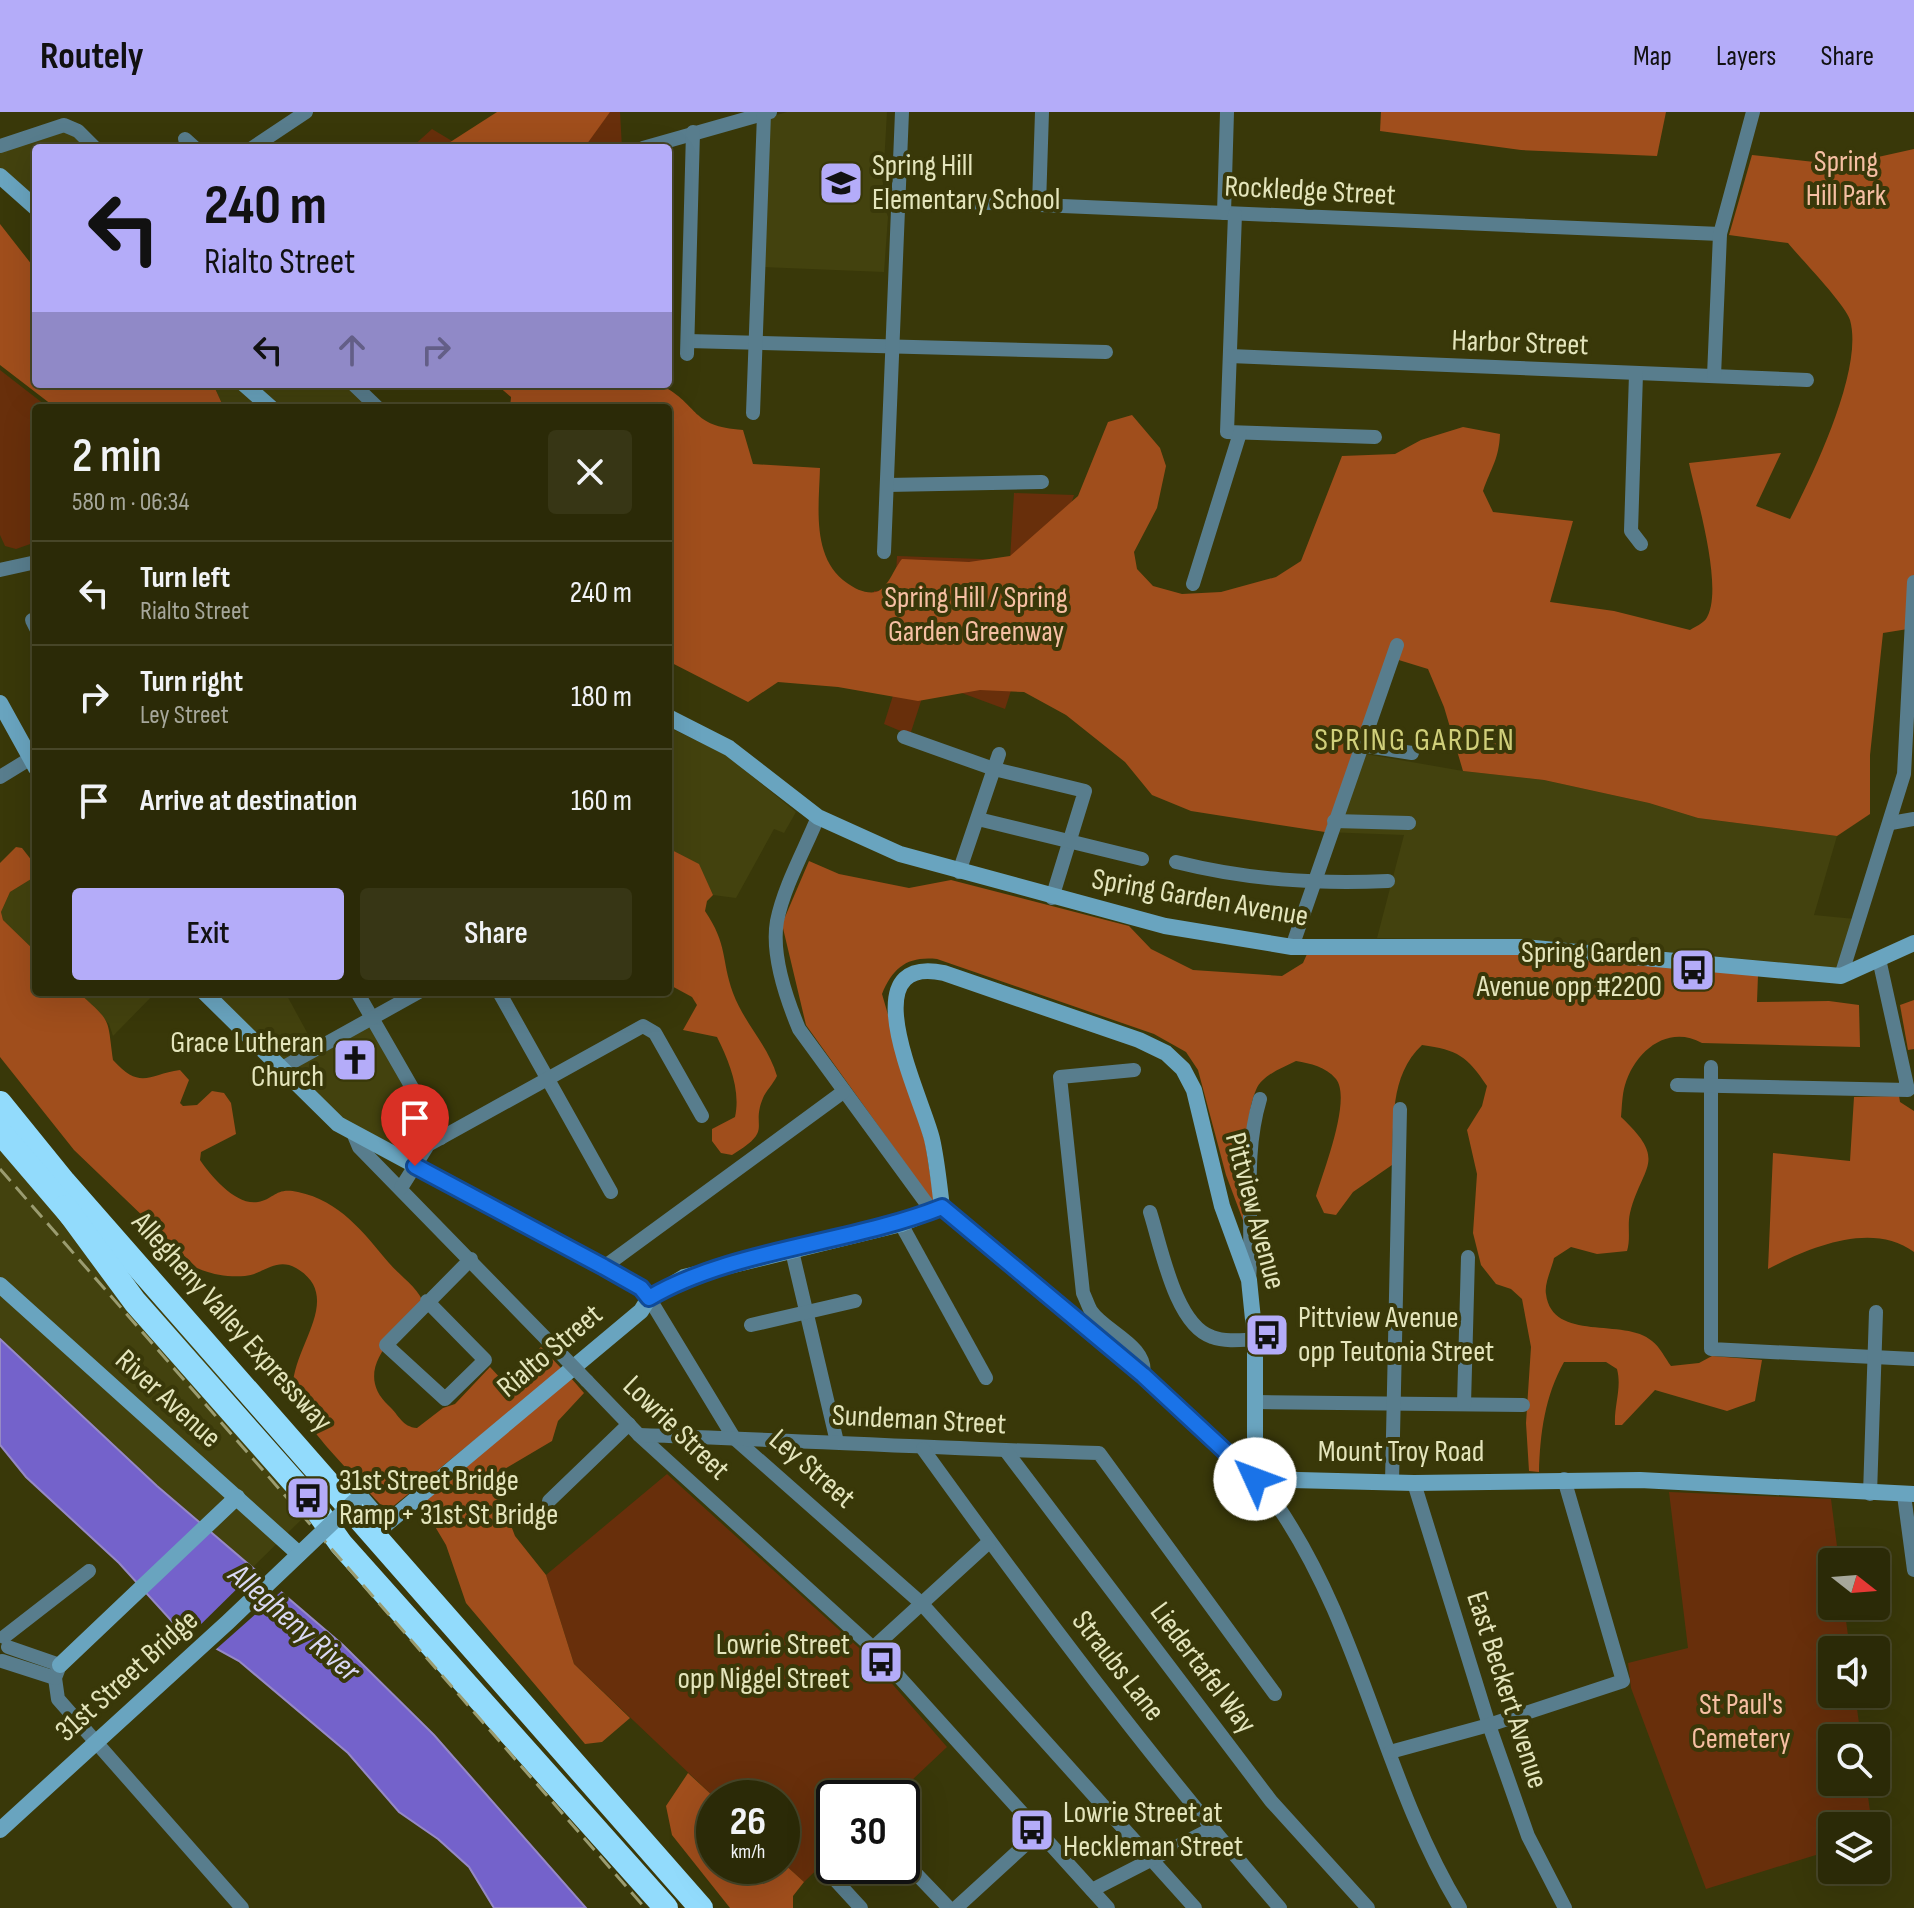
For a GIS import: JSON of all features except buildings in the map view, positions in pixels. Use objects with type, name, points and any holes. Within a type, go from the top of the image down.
[{"type":"highway","name":"Allegheny Valley Expressway","points":[[0,1103],[64,1182],[701,1908]]},
{"type":"highway","name":"Allegheny Valley Expressway","points":[[0,1132],[227,1385],[386,1574],[679,1908]]},
{"type":"highway","points":[[64,1182],[184,1298],[358,1498]]},
{"type":"highway","points":[[65,1207],[135,1302],[666,1908]]},
{"type":"highway","points":[[385,1525],[714,1908]]},
{"type":"street","points":[[258,144],[306,112]]},
{"type":"street","points":[[884,552],[902,112]]},
{"type":"street","points":[[1039,205],[1042,112]]},
{"type":"street","points":[[1193,584],[1234,433],[1227,112]]},
{"type":"street","points":[[1714,376],[1720,234],[1753,112]]},
{"type":"street","points":[[656,144],[767,113],[753,342],[753,413]]},
{"type":"street","points":[[0,146],[57,119],[72,127],[91,144]]},
{"type":"street","points":[[693,132],[688,348],[753,342],[1106,352]]},
{"type":"street","points":[[0,176],[32,204]]},
{"type":"street","name":"Rockledge Street","points":[[897,199],[1720,234]]},
{"type":"street","name":"Harbor Street","points":[[1230,356],[1807,380]]},
{"type":"street","points":[[1636,374],[1631,531],[1641,544]]},
{"type":"street","points":[[248,388],[266,404]]},
{"type":"street","points":[[357,388],[374,404]]},
{"type":"street","points":[[1234,433],[1375,437]]},
{"type":"street","points":[[887,485],[1042,482]]},
{"type":"street","points":[[0,570],[32,563]]},
{"type":"street","points":[[1841,976],[1904,774],[1914,582]]},
{"type":"street","points":[[1292,947],[1397,645]]},
{"type":"street","points":[[0,703],[32,756]]},
{"type":"street","name":"Spring Garden Avenue","points":[[672,719],[739,755],[818,817],[900,854],[1052,898],[1165,926],[1292,947],[1523,947],[1841,976],[1914,943]]},
{"type":"street","points":[[904,737],[994,769],[1085,791],[1052,898]]},
{"type":"street","points":[[1361,745],[1412,753]]},
{"type":"street","points":[[959,872],[999,754]]},
{"type":"street","points":[[0,777],[32,759]]},
{"type":"street","points":[[818,817],[777,920],[780,970],[799,1029],[843,1092],[937,1209],[1143,1375],[1255,1479],[1277,1504],[1331,1602],[1426,1847],[1460,1908]]},
{"type":"street","points":[[978,819],[1142,859]]},
{"type":"street","points":[[1891,823],[1914,819]]},
{"type":"street","points":[[1334,821],[1409,823]]},
{"type":"street","points":[[1176,862],[1229,875],[1312,884],[1388,881]]},
{"type":"street","points":[[1677,1085],[1908,1090],[1879,959]]},
{"type":"street","name":"Pittview Avenue","points":[[937,1209],[932,1139],[894,1016],[899,987],[912,973],[944,973],[1139,1040],[1166,1053],[1183,1069],[1194,1090],[1222,1206],[1249,1280],[1255,1339],[1255,1479]]},
{"type":"street","name":"Lowrie Street","points":[[208,996],[338,1124],[354,1135],[359,1147],[634,1429],[873,1648],[1108,1908]]},
{"type":"street","points":[[359,996],[441,1138]]},
{"type":"street","points":[[282,1068],[412,996]]},
{"type":"street","points":[[501,996],[611,1192]]},
{"type":"street","points":[[401,1188],[423,1151],[441,1138],[643,1026],[649,1026],[702,1116]]},
{"type":"street","points":[[1711,1067],[1711,1349],[1914,1359]]},
{"type":"street","points":[[1134,1070],[1060,1077],[1083,1293],[1092,1312],[1138,1353],[1145,1365],[1143,1375]]},
{"type":"street","points":[[604,1267],[843,1092]]},
{"type":"street","points":[[1249,1280],[1253,1234],[1247,1172],[1250,1130],[1260,1099]]},
{"type":"street","points":[[1392,1482],[1400,1109]]},
{"type":"street","name":"Ley Street","points":[[354,1135],[641,1288],[734,1438],[921,1603],[1195,1908]]},
{"type":"street","name":"Rialto Street","points":[[385,1525],[641,1311],[649,1298],[684,1277],[901,1224],[937,1209]]},
{"type":"street","points":[[1150,1212],[1182,1311],[1195,1327],[1209,1337],[1255,1339]]},
{"type":"street","points":[[901,1224],[986,1378]]},
{"type":"street","points":[[792,1251],[837,1442]]},
{"type":"street","points":[[1464,1404],[1468,1257]]},
{"type":"street","points":[[427,1301],[485,1360],[445,1399],[386,1345],[427,1301],[471,1259]]},
{"type":"street","name":"River Avenue","points":[[0,1285],[299,1554]]},
{"type":"street","points":[[751,1325],[855,1301]]},
{"type":"street","points":[[1870,1494],[1876,1312]]},
{"type":"street","points":[[1255,1402],[1394,1401],[1523,1405]]},
{"type":"street","points":[[549,1501],[634,1429]]},
{"type":"street","name":"Sundeman Street","points":[[634,1429],[923,1449],[1099,1453],[1275,1694]]},
{"type":"street","name":"Straubs Lane","points":[[923,1449],[989,1542],[1211,1829],[1280,1908]]},
{"type":"street","name":"Liedertafel Way","points":[[1006,1451],[1271,1801],[1368,1908]]},
{"type":"street","name":"Mount Troy Road","points":[[1255,1479],[1414,1483],[1564,1479],[1909,1495]]},
{"type":"street","points":[[1390,1752],[1489,1725],[1623,1681],[1564,1479]]},
{"type":"street","name":"East Beckert Avenue","points":[[1414,1483],[1489,1725],[1528,1836],[1565,1908]]},
{"type":"street","points":[[1909,1495],[1914,1570]]},
{"type":"street","points":[[237,1497],[58,1671],[55,1689],[64,1706],[242,1908]]},
{"type":"street","points":[[358,1498],[385,1525]]},
{"type":"street","name":"31st Street Bridge","points":[[0,1830],[358,1498]]},
{"type":"street","points":[[873,1648],[989,1542]]},
{"type":"street","points":[[58,1671],[3,1648],[89,1571]]},
{"type":"street","points":[[1092,1890],[1211,1829]]},
{"type":"street","points":[[956,1908],[1039,1832]]},
{"type":"street","points":[[920,1878],[949,1908]]},
{"type":"street","points":[[839,1884],[861,1908]]},
{"type":"shaded area","points":[[787,112],[887,112],[882,200],[888,217],[884,272],[762,267],[769,117]]},
{"type":"shaded area","points":[[56,125],[88,144],[32,144],[32,204],[0,176],[0,146]]},
{"type":"shaded area","points":[[215,388],[357,388],[374,404],[222,404]]},
{"type":"shaded area","points":[[672,729],[725,754],[796,812],[784,833],[774,829],[736,898],[713,895],[698,864],[672,850]]},
{"type":"shaded area","points":[[1354,752],[1463,771],[1544,780],[1649,803],[1698,818],[1837,836],[1814,915],[1855,919],[1839,968],[1559,942],[1377,938],[1404,835],[1325,832]]},
{"type":"shaded area","points":[[32,878],[32,948],[3,920],[1,912],[10,892]]},
{"type":"shaded area","points":[[82,996],[152,996],[113,1036],[109,1024]]},
{"type":"shaded area","points":[[208,996],[287,996],[316,1049],[372,1018],[441,1138],[415,1166],[354,1135]]},
{"type":"shaded area","points":[[0,1132],[227,1385],[215,1397],[306,1508],[301,1520],[253,1567],[157,1486],[0,1339]]},
{"type":"green space","points":[[497,112],[610,112],[587,144],[447,144]]},
{"type":"green space","points":[[514,112],[620,112],[622,144],[466,144]]},
{"type":"green space","points":[[1381,112],[1666,112],[1657,156],[1521,150],[1380,131]]},
{"type":"green space","points":[[432,129],[457,144],[415,144]]},
{"type":"green space","name":"Spring Hill Park","points":[[1914,149],[1914,628],[1883,633],[1870,755],[1870,814],[1837,836],[1698,818],[1649,803],[1544,780],[1463,771],[1444,707],[1428,669],[1389,657],[1325,832],[1191,811],[1152,795],[1125,762],[1066,715],[1024,692],[980,690],[918,701],[838,687],[778,682],[748,702],[672,663],[672,404],[510,404],[511,397],[501,388],[666,388],[704,420],[743,430],[753,464],[820,468],[820,530],[827,560],[847,583],[868,592],[884,587],[902,559],[969,562],[1010,556],[1078,496],[1108,422],[1132,415],[1160,448],[1166,466],[1157,508],[1134,552],[1137,569],[1153,586],[1182,594],[1221,592],[1276,577],[1301,561],[1342,456],[1395,454],[1421,440],[1463,427],[1500,434],[1496,457],[1483,491],[1493,512],[1573,521],[1550,602],[1614,611],[1690,630],[1706,619],[1711,606],[1712,587],[1707,543],[1689,463],[1781,453],[1756,506],[1790,519],[1834,421],[1850,365],[1850,320],[1832,293],[1788,243],[1729,235],[1752,155],[1842,165]]},
{"type":"green space","points":[[0,224],[32,265],[32,388],[215,388],[222,404],[51,404],[0,365]]},
{"type":"green space","points":[[0,370],[44,404],[32,404],[32,543],[16,549],[5,546],[0,535]]},
{"type":"green space","name":"Spring Hill / Spring Garden Greenway","points":[[1014,493],[1074,495],[1005,709],[951,689],[934,661],[910,735],[884,724],[913,632],[874,615],[874,591],[895,591],[897,556],[1010,560]]},
{"type":"green space","points":[[16,847],[22,848],[32,861],[32,878],[10,892],[1,912],[3,920],[32,948],[32,996],[82,996],[106,1021],[113,1060],[123,1069],[138,1078],[180,1070],[189,1080],[180,1103],[183,1106],[197,1105],[212,1091],[224,1093],[231,1103],[236,1134],[201,1152],[200,1160],[211,1174],[233,1195],[250,1202],[264,1201],[280,1192],[290,1191],[313,1196],[326,1203],[350,1219],[418,1294],[424,1305],[382,1352],[374,1379],[378,1392],[404,1423],[417,1428],[443,1408],[455,1404],[490,1367],[503,1381],[541,1347],[562,1369],[391,1508],[380,1504],[315,1432],[296,1402],[293,1389],[295,1373],[316,1308],[316,1293],[310,1280],[296,1268],[282,1264],[245,1276],[220,1275],[197,1268],[74,1150],[0,1057],[0,863]]},
{"type":"green space","points":[[672,850],[699,864],[713,895],[707,901],[705,911],[721,943],[733,993],[777,1076],[763,1098],[757,1134],[732,1155],[721,1153],[712,1141],[712,1129],[735,1117],[736,1096],[730,1066],[717,1037],[683,1030],[697,1005],[692,997],[672,986]]},
{"type":"green space","points":[[809,861],[839,874],[909,888],[951,880],[1129,926],[1151,949],[1193,970],[1282,976],[1303,963],[1307,954],[1545,955],[1758,975],[1757,1002],[1829,1001],[1859,1005],[1860,1047],[1702,1043],[1677,1037],[1654,1044],[1636,1061],[1625,1085],[1622,1101],[1621,1117],[1636,1132],[1648,1154],[1648,1164],[1630,1213],[1627,1251],[1597,1254],[1571,1247],[1554,1258],[1547,1281],[1546,1294],[1551,1309],[1561,1319],[1640,1334],[1655,1343],[1671,1366],[1699,1363],[1712,1356],[1762,1360],[1755,1401],[1727,1411],[1655,1390],[1622,1425],[1615,1425],[1619,1383],[1617,1369],[1606,1362],[1564,1362],[1552,1388],[1545,1415],[1539,1472],[1529,1471],[1526,1423],[1531,1347],[1522,1299],[1511,1289],[1496,1284],[1481,1265],[1473,1233],[1477,1174],[1467,1130],[1482,1106],[1487,1086],[1467,1061],[1445,1049],[1422,1045],[1411,1057],[1395,1101],[1392,1165],[1353,1192],[1336,1215],[1324,1213],[1316,1196],[1339,1118],[1340,1089],[1336,1079],[1322,1068],[1296,1061],[1263,1080],[1256,1090],[1249,1118],[1244,1223],[1226,1175],[1198,1070],[1186,1052],[1154,1034],[937,959],[918,959],[897,970],[882,994],[925,1142],[935,1205],[806,1025],[782,924]]},
{"type":"green space","points":[[1914,1000],[1914,1049],[1908,1050],[1900,1005]]},
{"type":"green space","points":[[1899,1096],[1900,1102],[1914,1111],[1914,1252],[1879,1238],[1860,1238],[1822,1246],[1768,1269],[1773,1153],[1850,1161],[1854,1097]]},
{"type":"green space","points":[[571,1378],[584,1393],[558,1421],[552,1441],[503,1470],[497,1489],[515,1536],[546,1575],[574,1664],[630,1718],[602,1742],[585,1744],[466,1603],[446,1545],[421,1503]]},
{"type":"green space","points":[[667,1474],[868,1656],[947,1747],[912,1780],[816,1780],[816,1870],[804,1882],[800,1878],[800,1780],[696,1780],[574,1664],[546,1575]]},
{"type":"green space","name":"St Paul's Cemetery","points":[[1669,1492],[1831,1499],[1837,1548],[1818,1548],[1818,1620],[1846,1620],[1848,1636],[1818,1636],[1818,1708],[1857,1708],[1859,1724],[1818,1724],[1818,1796],[1868,1796],[1870,1812],[1818,1812],[1818,1854],[1706,1889],[1631,1688],[1628,1663],[1688,1648]]},
{"type":"green space","points":[[688,1773],[696,1780],[696,1865],[672,1835],[666,1806]]},
{"type":"green space","points":[[800,1878],[804,1882],[793,1896],[793,1908],[730,1908],[711,1884],[800,1884]]},
{"type":"water","name":"Allegheny River","points":[[0,1339],[157,1486],[343,1645],[434,1735],[586,1908],[494,1908],[469,1867],[438,1839],[399,1812],[348,1753],[239,1661],[177,1627],[119,1563],[26,1477],[0,1445]]},
{"type":"pier","points":[[259,1567],[284,1589],[214,1651],[187,1638]]},
{"type":"railway","points":[[0,1169],[645,1908]]},
{"type":"place","name":"Spring Hill Elementary School","points":[[841,183]]},
{"type":"place","name":"Spring Garden Avenue opp #2200","points":[[1693,970]]},
{"type":"place","name":"Grace Lutheran Church","points":[[355,1060]]},
{"type":"place","name":"Pittview Avenue opp Teutonia Street","points":[[1267,1335]]},
{"type":"place","name":"31st Street Bridge Ramp + 31st St Bridge","points":[[308,1498]]},
{"type":"place","name":"Lowrie Street opp Niggel Street","points":[[881,1662]]},
{"type":"place","name":"Lowrie Street at Heckleman Street","points":[[1032,1830]]},
{"type":"district","name":"SPRING GARDEN","points":[[1415,740]]},
{"type":"route","points":[[415,1166],[604,1267],[641,1288],[649,1298],[684,1277],[901,1224],[942,1207],[1143,1375],[1255,1479]]}]
